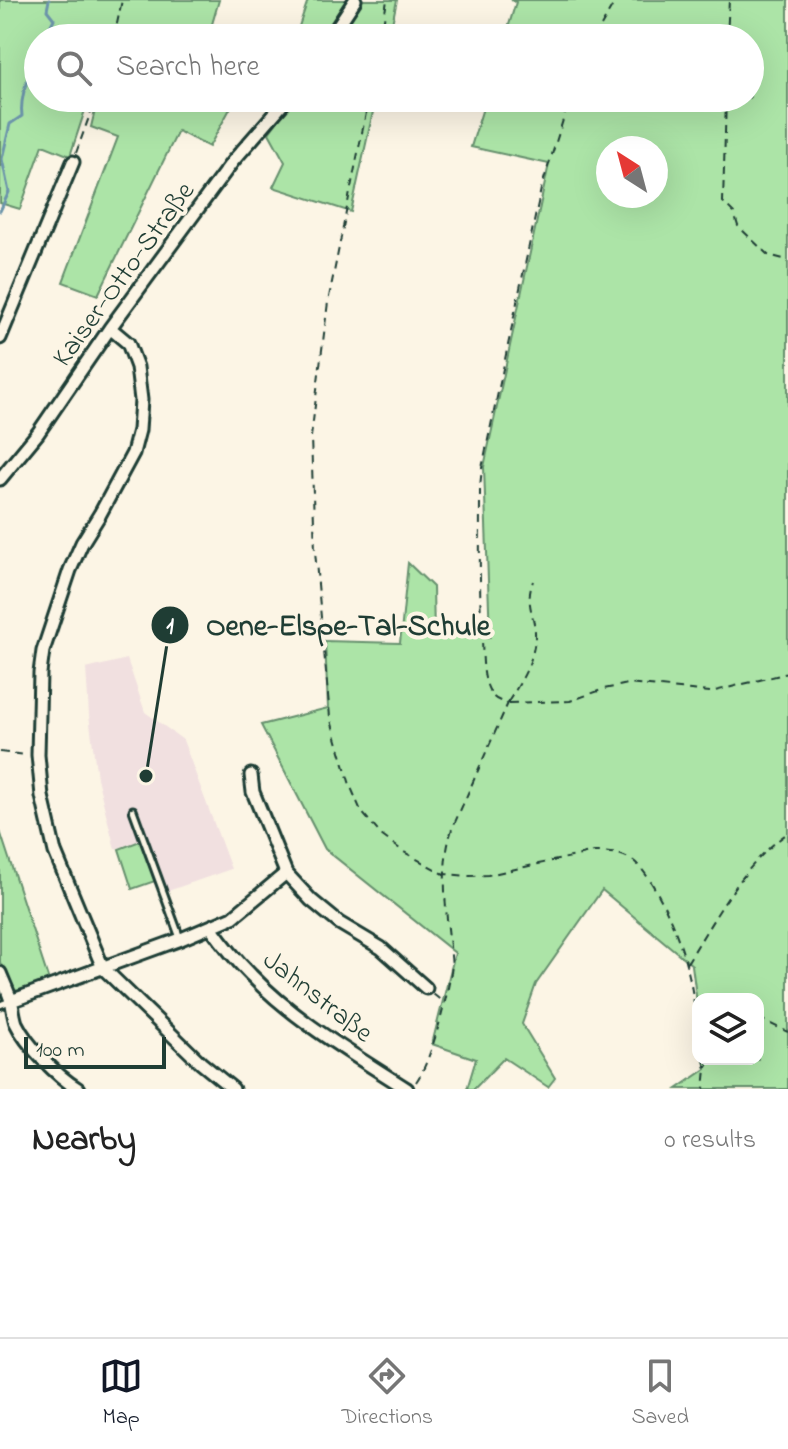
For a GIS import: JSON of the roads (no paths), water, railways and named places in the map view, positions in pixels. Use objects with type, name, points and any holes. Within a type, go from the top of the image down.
[{"type":"street","points":[[339,24],[355,0]]},
{"type":"street","name":"Kaiser-Otto-Straße","points":[[0,479],[38,433],[110,328],[233,161],[276,112]]},
{"type":"street","points":[[0,338],[73,162]]},
{"type":"street","points":[[110,328],[128,343],[137,367],[141,400],[139,430],[133,453],[70,570],[43,651],[38,755],[42,796],[55,852],[103,968],[201,1063],[233,1089]]},
{"type":"street","points":[[251,775],[253,792],[286,873],[311,900],[339,923],[381,948],[426,988]]},
{"type":"street","points":[[6,1003],[233,917],[286,873]]},
{"type":"street","name":"Jahnstraße","points":[[211,927],[252,977],[280,1002],[329,1039],[409,1089]]},
{"type":"street","points":[[0,973],[6,1003],[31,1045],[67,1082],[78,1089]]},
{"type":"lane","points":[[133,810],[181,939]]},
{"type":"waterway","points":[[49,0],[47,10],[54,19],[51,24]]},
{"type":"waterway","points":[[0,211],[9,192],[2,159],[10,124],[22,116],[24,92]]},
{"type":"place","name":"Oene-Elspe-Tal-Schule","points":[[146,776]]}]
